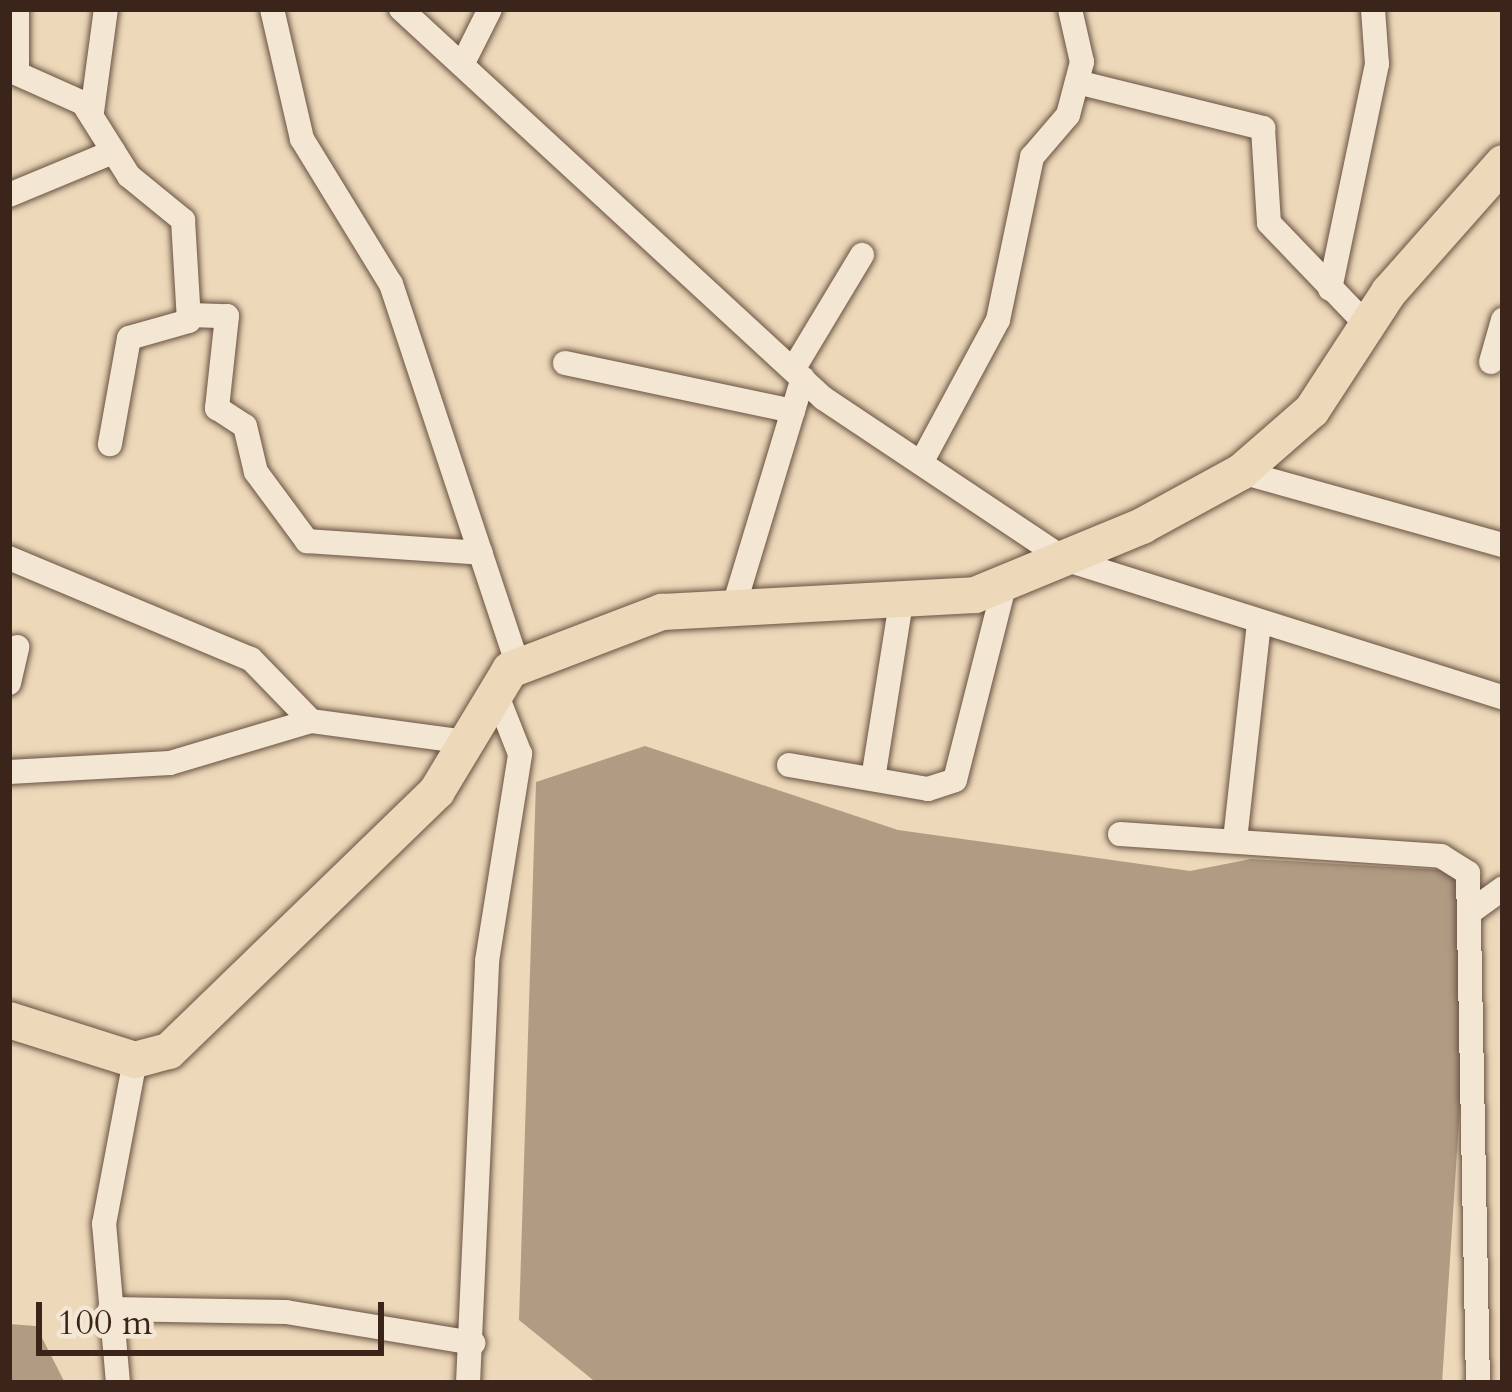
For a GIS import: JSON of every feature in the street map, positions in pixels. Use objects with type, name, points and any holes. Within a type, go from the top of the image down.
[{"type":"main road","points":[[9,1020],[135,1060],[169,1051],[437,791],[507,680],[662,612],[975,595],[1064,559],[1241,472],[1312,410],[1366,324],[1503,163]]},
{"type":"street","points":[[17,9],[13,72],[92,112]]},
{"type":"street","points":[[106,9],[92,112],[113,152],[139,186],[178,211],[190,315],[185,326],[142,328],[129,338],[110,444]]},
{"type":"street","points":[[272,9],[312,165],[391,284],[481,553],[520,754],[487,961],[468,1383]]},
{"type":"street","points":[[401,9],[798,373],[921,464],[1064,559],[1503,697]]},
{"type":"street","points":[[463,63],[490,9]]},
{"type":"street","points":[[921,464],[991,338],[1028,167],[1068,115],[1081,47],[1070,9]]},
{"type":"street","points":[[1330,289],[1377,64],[1373,9]]},
{"type":"street","points":[[1077,82],[1263,128],[1269,223],[1366,324]]},
{"type":"street","points":[[9,195],[113,152]]},
{"type":"street","points":[[734,606],[793,411],[798,373],[862,256]]},
{"type":"street","points":[[190,315],[227,316],[217,408],[245,426],[256,472],[308,541],[481,553]]},
{"type":"street","points":[[1491,362],[1503,320]]},
{"type":"street","points":[[565,362],[793,411]]},
{"type":"street","points":[[1241,472],[1503,545]]},
{"type":"street","points":[[9,558],[251,659],[311,721]]},
{"type":"street","points":[[789,765],[928,789],[955,780],[1005,583]]},
{"type":"street","points":[[873,779],[902,596]]},
{"type":"street","points":[[1235,840],[1259,624]]},
{"type":"street","points":[[9,683],[17,647]]},
{"type":"street","points":[[9,772],[170,764],[311,721],[467,742]]},
{"type":"street","points":[[1120,834],[1441,856],[1468,873],[1473,910],[1478,1383]]},
{"type":"street","points":[[1473,910],[1503,888]]},
{"type":"street","points":[[118,1383],[104,1224],[135,1060]]},
{"type":"street","points":[[1474,1061],[1503,1065]]},
{"type":"street","points":[[110,1309],[286,1312],[472,1343]]},
{"type":"shaded area","points":[[645,746],[898,830],[1190,871],[1251,859],[1459,871],[1471,936],[1442,1383],[593,1380],[519,1320],[536,782]]},
{"type":"shaded area","points":[[9,1324],[36,1326],[65,1383],[9,1383]]}]
